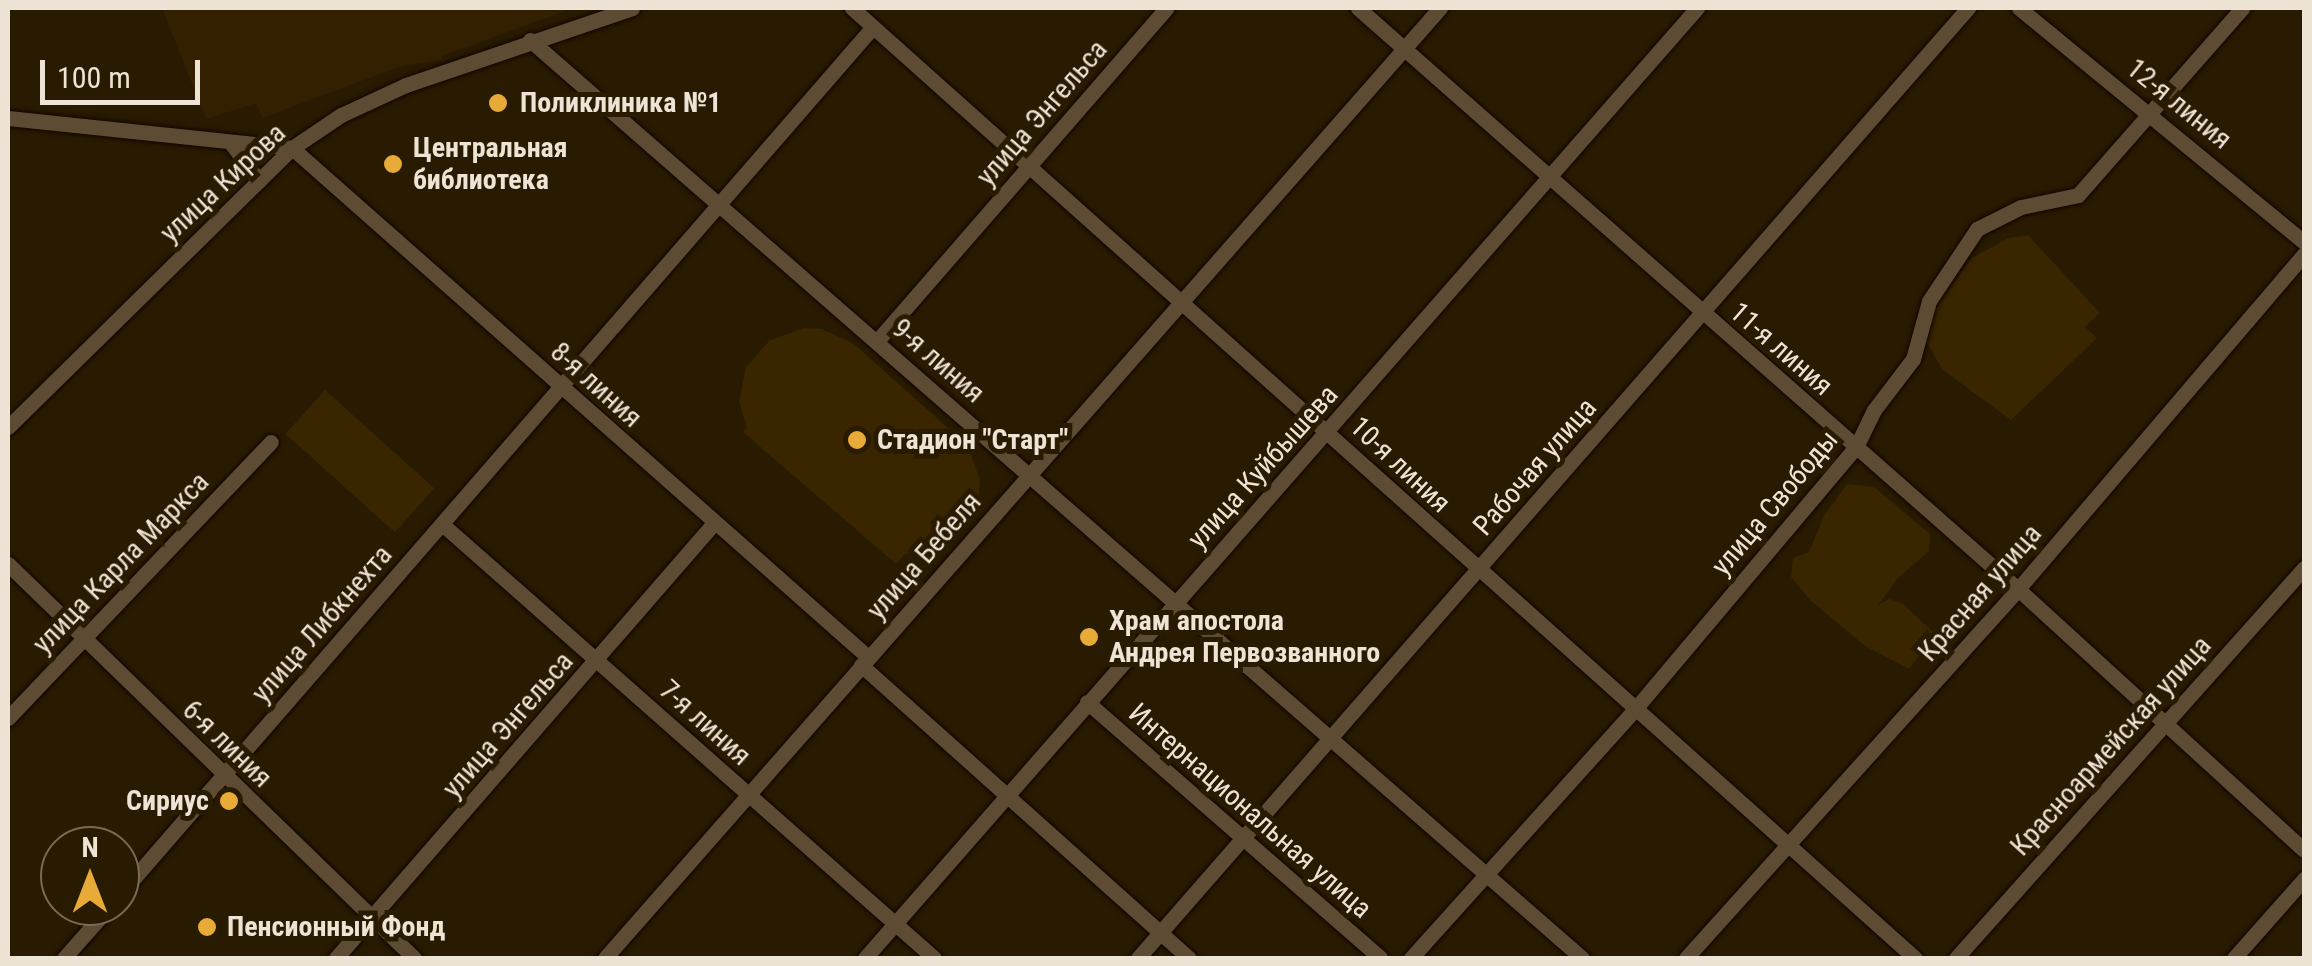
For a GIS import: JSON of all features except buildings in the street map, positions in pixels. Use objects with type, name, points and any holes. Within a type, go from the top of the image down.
[{"type":"street","name":"улица Кирова","points":[[8,427],[292,148],[341,115],[406,85],[632,8]]},
{"type":"street","name":"10-я линия","points":[[852,8],[1478,571],[1916,958]]},
{"type":"street","name":"улица Энгельса","points":[[877,342],[1166,8]]},
{"type":"street","name":"11-я линия","points":[[1358,8],[2018,590],[2304,850]]},
{"type":"street","name":"улица Бебеля","points":[[605,958],[1440,8]]},
{"type":"street","name":"улица Куйбышева","points":[[865,958],[1697,8]]},
{"type":"street","name":"Рабочая улица","points":[[1138,958],[1968,8]]},
{"type":"street","name":"12-я линия","points":[[2020,8],[2304,242]]},
{"type":"street","name":"улица Свободы","points":[[1411,958],[1636,708],[1856,447],[1874,410],[1913,359],[1929,302],[1977,229],[2022,207],[2078,196],[2242,8]]},
{"type":"street","points":[[723,200],[872,28]]},
{"type":"street","name":"9-я линия","points":[[530,40],[723,200],[877,342],[1582,958]]},
{"type":"street","points":[[8,118],[292,148]]},
{"type":"street","points":[[231,143],[259,181]]},
{"type":"street","name":"8-я линия","points":[[292,148],[714,522],[1006,795],[1190,958]]},
{"type":"street","name":"улица Либкнехта","points":[[140,871],[723,200]]},
{"type":"street","name":"Красная улица","points":[[1686,958],[2018,590],[2304,254]]},
{"type":"street","name":"улица Карла Маркса","points":[[8,718],[272,442]]},
{"type":"street","name":"улица Энгельса","points":[[336,958],[714,522]]},
{"type":"street","name":"7-я линия","points":[[442,524],[934,958]]},
{"type":"street","name":"6-я линия","points":[[8,564],[414,958]]},
{"type":"street","name":"Красноармейская улица","points":[[1956,958],[2304,568]]},
{"type":"street","name":"Интернациональная улица","points":[[1087,702],[1380,958]]},
{"type":"street","points":[[2234,958],[2304,879]]},
{"type":"street","points":[[64,958],[92,926]]},
{"type":"shaded area","points":[[162,8],[572,8],[442,56],[443,60],[404,65],[262,118],[256,103],[206,119]]},
{"type":"shaded area","points":[[2028,235],[2100,313],[2085,327],[2097,338],[2011,420],[1943,370],[1924,338],[1932,313],[1972,258],[2009,238]]},
{"type":"shaded area","name":"Стадион \"Старт\"","points":[[804,328],[822,329],[854,344],[968,446],[980,480],[979,498],[963,531],[949,543],[933,551],[905,554],[896,564],[743,432],[747,427],[739,402],[746,367],[770,340]]},
{"type":"shaded area","points":[[325,390],[434,488],[395,532],[286,434]]},
{"type":"shaded area","points":[[1847,484],[1874,487],[1930,534],[1929,551],[1897,579],[1878,605],[1889,599],[1903,604],[1935,634],[1909,669],[1865,646],[1811,601],[1791,577],[1793,558],[1809,552],[1824,516]]},
{"type":"place","name":"Поликлиника №1","points":[[498,103]]},
{"type":"place","name":"Центральная библиотека","points":[[393,164]]},
{"type":"place","name":"Стадион \"Старт\"","points":[[857,440]]},
{"type":"place","name":"Храм апостола Андрея Первозванного","points":[[1089,637]]},
{"type":"place","name":"Сириус","points":[[229,801]]},
{"type":"place","name":"Пенсионный Фонд","points":[[207,927]]}]
